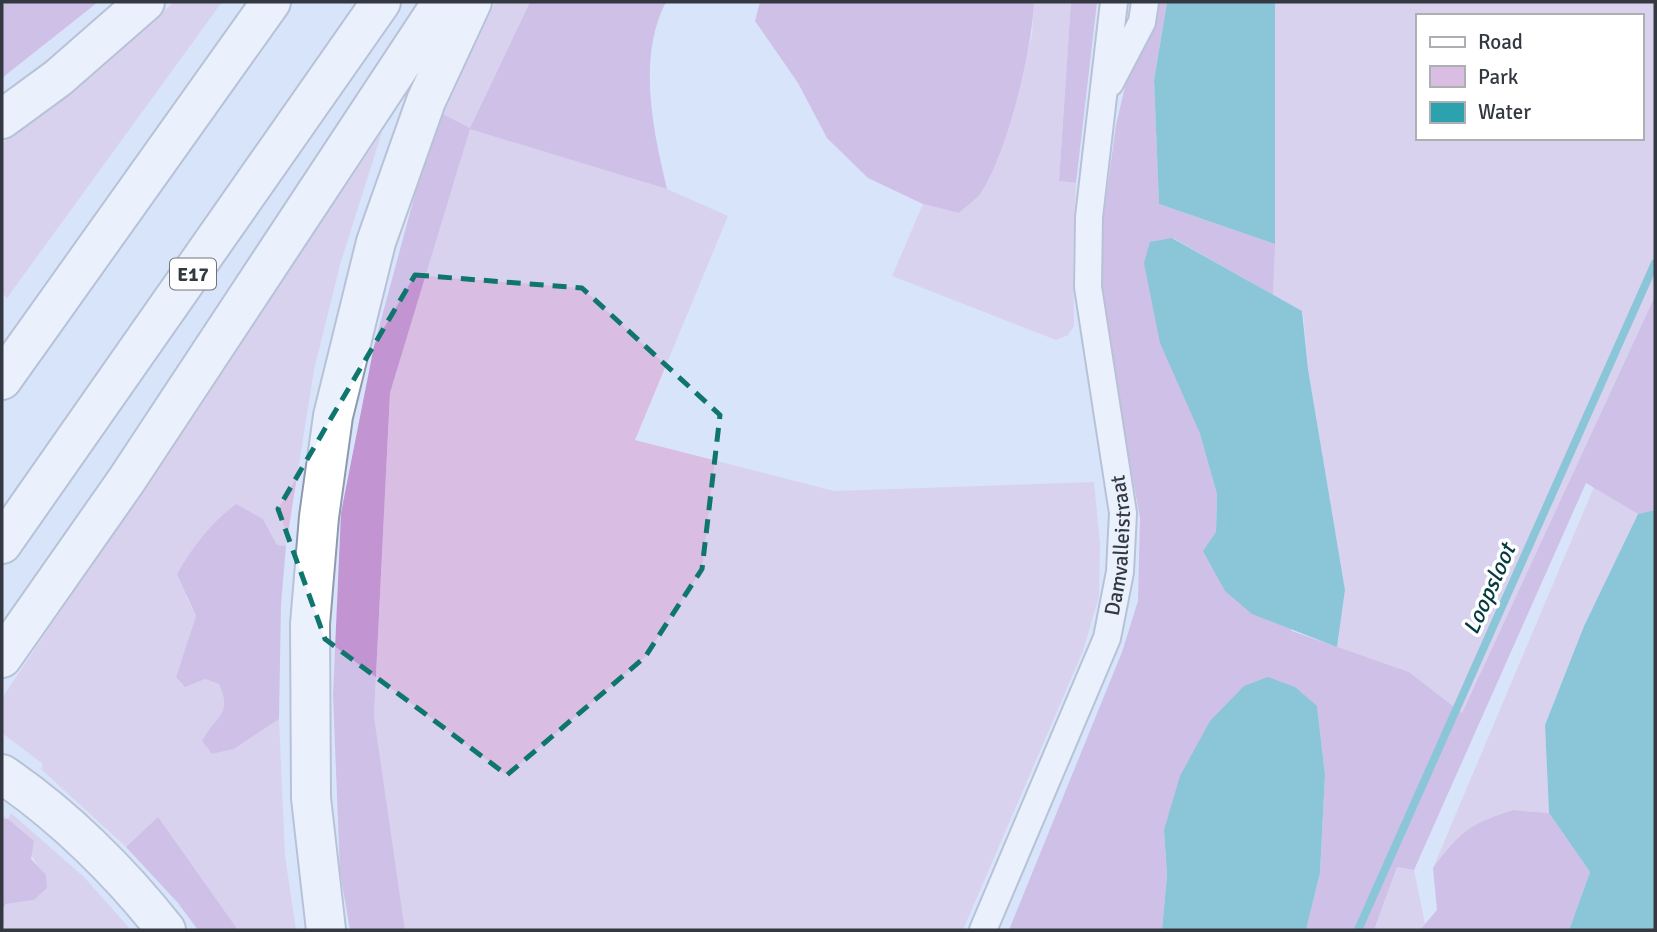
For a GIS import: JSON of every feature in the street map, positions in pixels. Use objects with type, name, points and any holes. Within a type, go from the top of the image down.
[{"type":"highway","points":[[2,119],[58,78],[145,2]]},
{"type":"highway","points":[[2,380],[271,2]]},
{"type":"highway","name":"E17","points":[[2,544],[381,2]]},
{"type":"highway","points":[[2,658],[126,481],[442,2]]},
{"type":"highway","points":[[326,930],[311,798],[310,624],[319,517],[333,416],[376,242],[426,101],[472,2]]},
{"type":"highway","points":[[13,782],[132,889],[166,930]]},
{"type":"street","name":"Damvalleistraat","points":[[983,930],[1107,638],[1120,572],[1123,513],[1088,287],[1089,217],[1114,2]]},
{"type":"street","name":"Damvalleistraat","points":[[1103,96],[1142,22],[1145,2]]},
{"type":"highlighted area","points":[[415,275],[582,288],[720,415],[702,569],[645,657],[507,775],[325,639],[278,509]]},
{"type":"green space","points":[[174,2],[222,2],[7,298],[2,293],[2,143],[91,77]]},
{"type":"green space","points":[[495,2],[530,2],[470,128],[443,114]]},
{"type":"green space","points":[[1034,2],[1071,2],[1059,181],[1076,183],[1074,326],[1068,335],[1056,340],[892,276],[923,204],[959,213],[997,160],[1032,35]]},
{"type":"green space","points":[[1275,2],[1655,2],[1655,296],[1462,713],[1409,672],[1337,647],[1345,590],[1308,369],[1303,312],[1273,295]]},
{"type":"green space","points":[[470,128],[667,189],[728,216],[635,440],[834,491],[1094,482],[1100,544],[1099,596],[1083,651],[963,930],[405,930],[374,716],[390,393]]},
{"type":"green space","points":[[382,132],[340,265],[314,370],[286,546],[277,545],[263,519],[186,596],[196,616],[176,677],[205,679],[219,684],[224,703],[221,715],[202,741],[212,754],[234,749],[279,719],[285,856],[296,930],[238,930],[158,818],[126,847],[41,769],[43,764],[2,733],[2,698]]},
{"type":"green space","points":[[1594,487],[1638,514],[1584,626],[1545,725],[1549,813],[1513,810],[1433,868]]},
{"type":"green space","points":[[11,813],[84,877],[131,930],[6,930],[2,917],[6,904],[34,900],[47,888],[31,854],[8,820],[2,820],[2,815],[8,819]]},
{"type":"green space","points":[[1397,867],[1414,870],[1425,924],[1420,930],[1374,930]]},
{"type":"shaded area","points":[[7,2],[98,2],[2,78],[2,5]]},
{"type":"shaded area","points":[[530,2],[666,2],[657,23],[652,46],[650,94],[667,189],[470,129],[390,393],[374,716],[405,930],[350,930],[340,872],[333,695],[341,513],[374,346],[428,146],[443,114],[470,128]]},
{"type":"shaded area","points":[[760,2],[1034,2],[1029,46],[1017,99],[1001,151],[980,194],[959,213],[923,204],[868,178],[827,138],[798,83],[755,21]]},
{"type":"shaded area","points":[[1071,2],[1097,2],[1076,183],[1059,181]]},
{"type":"shaded area","points":[[1153,2],[1167,2],[1154,80],[1159,204],[1275,244],[1273,295],[1173,238],[1199,431],[1217,494],[1216,532],[1292,631],[1409,672],[1462,713],[1655,296],[1655,510],[1638,514],[1586,483],[1414,870],[1397,867],[1374,930],[1306,930],[1320,873],[1325,775],[1317,706],[1164,830],[1167,875],[1162,930],[1009,930],[1122,652],[1138,601],[1140,518],[1101,305],[1103,221],[1116,125],[1127,78]]},
{"type":"shaded area","points":[[236,504],[263,519],[277,545],[286,546],[281,604],[279,719],[234,749],[212,754],[202,741],[221,715],[223,695],[219,684],[205,679],[185,687],[176,677],[196,616],[177,574],[203,536]]},
{"type":"shaded area","points":[[1513,810],[1549,813],[1590,872],[1569,930],[1420,930],[1437,910],[1433,868],[1467,830]]},
{"type":"shaded area","points":[[158,817],[238,930],[198,930],[178,903],[126,847]]},
{"type":"shaded area","points":[[8,819],[34,841],[31,859],[46,875],[47,888],[34,900],[6,904],[2,910],[2,820]]},
{"type":"water","points":[[1167,2],[1275,2],[1275,244],[1159,204],[1154,80]]},
{"type":"water","points":[[1172,238],[1302,311],[1308,369],[1345,590],[1337,647],[1252,614],[1225,591],[1203,551],[1216,532],[1217,494],[1199,431],[1160,343],[1144,263],[1150,242]]},
{"type":"water","points":[[1655,510],[1655,930],[1569,930],[1590,872],[1549,813],[1545,725],[1584,626],[1638,514]]},
{"type":"water","points":[[1268,677],[1295,687],[1317,706],[1325,775],[1320,873],[1306,930],[1162,930],[1167,875],[1164,830],[1180,776],[1210,721],[1244,686]]},
{"type":"waterway","name":"Loopsloot","points":[[1358,930],[1655,263]]}]
